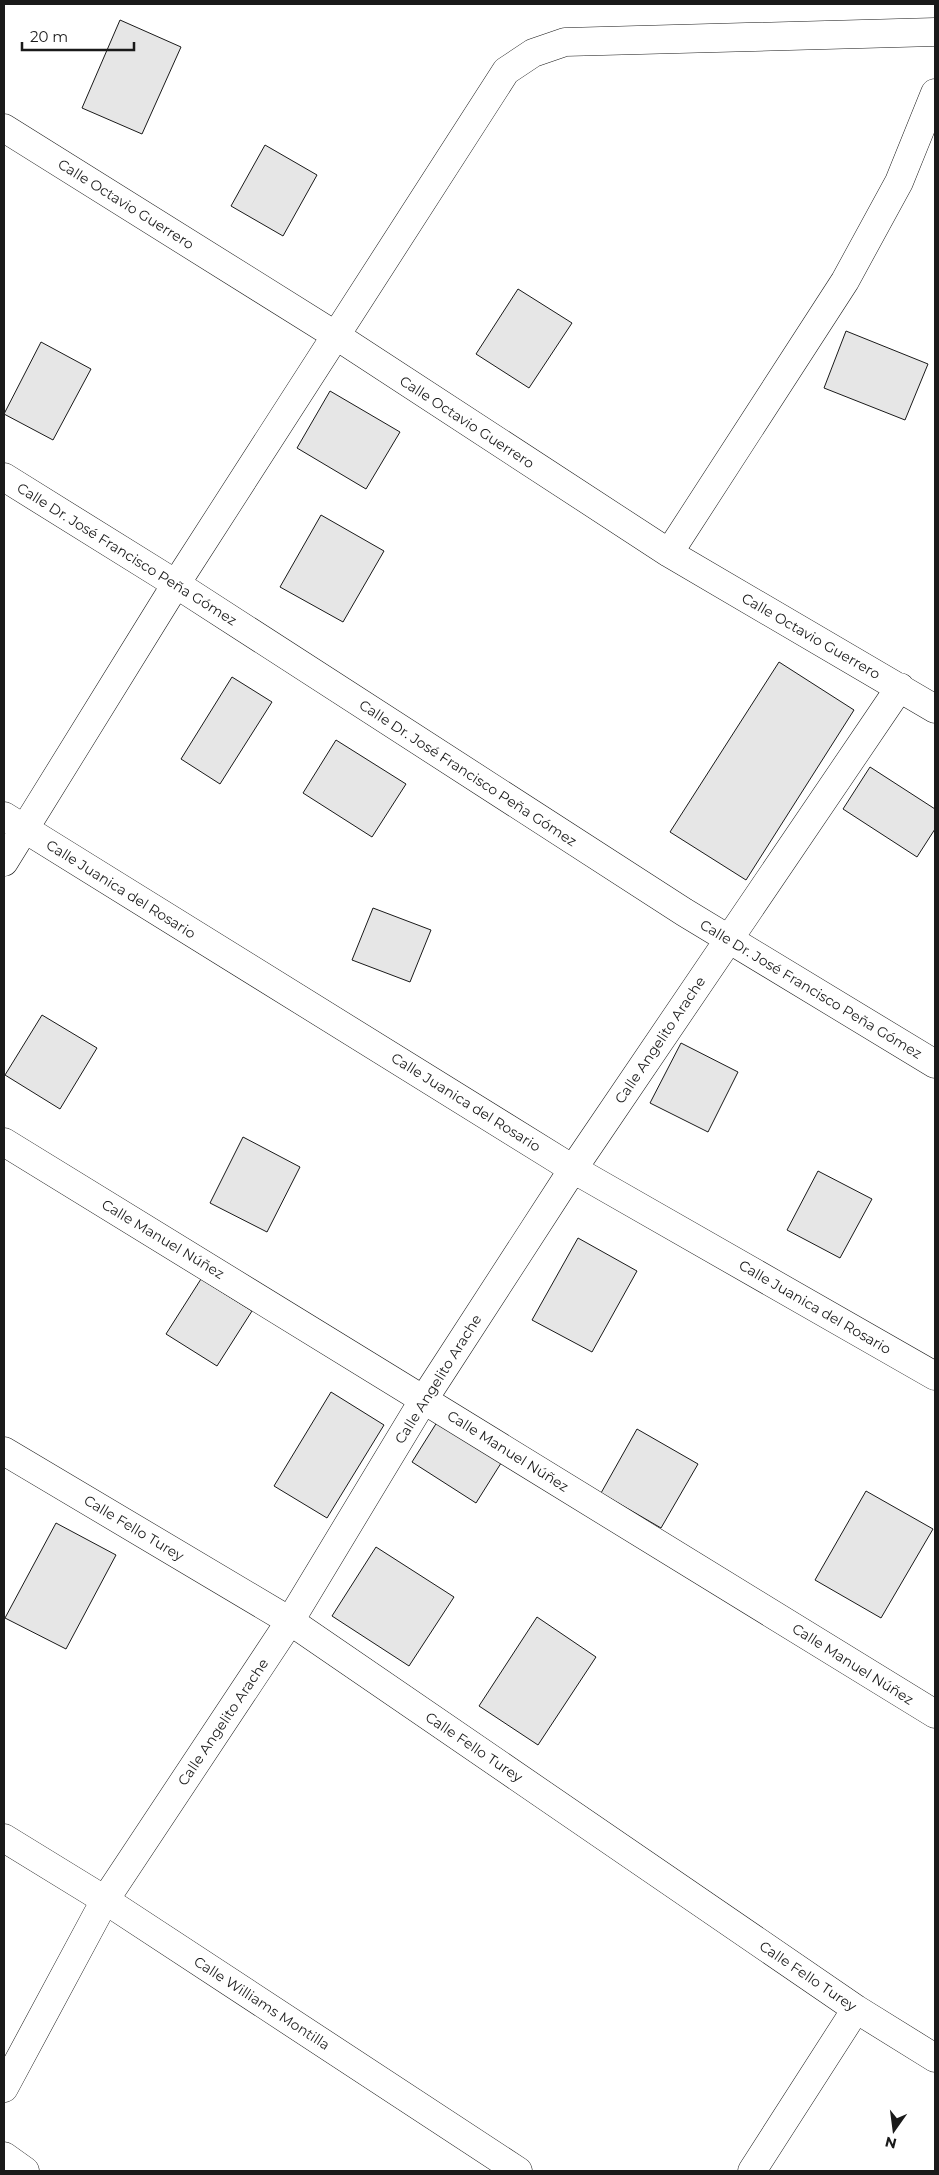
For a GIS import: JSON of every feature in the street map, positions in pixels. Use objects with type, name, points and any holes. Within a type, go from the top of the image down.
[{"type":"street","points":[[4,862],[14,822],[176,584],[506,71],[534,53],[566,42],[935,32]]},
{"type":"street","points":[[669,553],[845,281],[899,182],[935,93]]},
{"type":"street","name":"Calle Octavio Guerrero","points":[[4,128],[335,335],[669,553],[935,708]]},
{"type":"street","name":"Calle Dr. José Francisco Peña Gómez","points":[[4,477],[176,584],[728,940],[935,1064]]},
{"type":"street","name":"Calle Angelito Arache","points":[[4,2088],[105,1900],[290,1621],[424,1399],[573,1169],[900,687]]},
{"type":"street","name":"Calle Juanica del Rosario","points":[[14,822],[573,1169],[935,1376]]},
{"type":"street","name":"Calle Manuel Núñez","points":[[4,1142],[935,1714]]},
{"type":"street","name":"Calle Fello Turey","points":[[4,1451],[290,1621],[856,2009],[935,2058]]},
{"type":"street","name":"Calle Williams Montilla","points":[[4,1838],[105,1900],[518,2171]]},
{"type":"street","points":[[752,2171],[856,2009]]},
{"type":"street","points":[[4,2156],[25,2171]]},
{"type":"building","points":[[120,20],[181,47],[142,134],[82,108]]},
{"type":"building","points":[[265,145],[317,175],[283,236],[231,206]]},
{"type":"building","points":[[518,289],[572,323],[529,388],[476,354]]},
{"type":"building","points":[[846,331],[928,364],[905,420],[824,388]]},
{"type":"building","points":[[41,342],[91,369],[53,440],[4,414]]},
{"type":"building","points":[[330,391],[400,432],[366,489],[297,448]]},
{"type":"building","points":[[321,515],[384,551],[343,622],[280,587]]},
{"type":"building","points":[[779,662],[854,710],[746,880],[670,832]]},
{"type":"building","points":[[232,677],[272,702],[220,784],[181,759]]},
{"type":"building","points":[[336,740],[406,784],[372,837],[303,793]]},
{"type":"building","points":[[870,767],[935,809],[935,829],[917,857],[843,809]]},
{"type":"building","points":[[373,908],[431,930],[410,982],[352,960]]},
{"type":"building","points":[[42,1015],[97,1048],[60,1109],[5,1075]]},
{"type":"building","points":[[681,1043],[738,1072],[708,1132],[650,1103]]},
{"type":"building","points":[[243,1137],[300,1167],[267,1232],[210,1203]]},
{"type":"building","points":[[818,1171],[872,1199],[840,1258],[787,1230]]},
{"type":"building","points":[[578,1238],[637,1271],[592,1352],[532,1320]]},
{"type":"building","points":[[201,1279],[252,1311],[217,1366],[166,1334]]},
{"type":"building","points":[[331,1392],[384,1425],[327,1518],[274,1486]]},
{"type":"building","points":[[439,1419],[503,1460],[476,1503],[412,1462]]},
{"type":"building","points":[[637,1429],[698,1464],[661,1528],[601,1493]]},
{"type":"building","points":[[866,1491],[933,1529],[881,1618],[815,1580]]},
{"type":"building","points":[[56,1523],[116,1555],[66,1649],[5,1618]]},
{"type":"building","points":[[376,1547],[454,1597],[409,1666],[332,1616]]},
{"type":"building","points":[[537,1617],[596,1657],[538,1745],[479,1706]]}]
